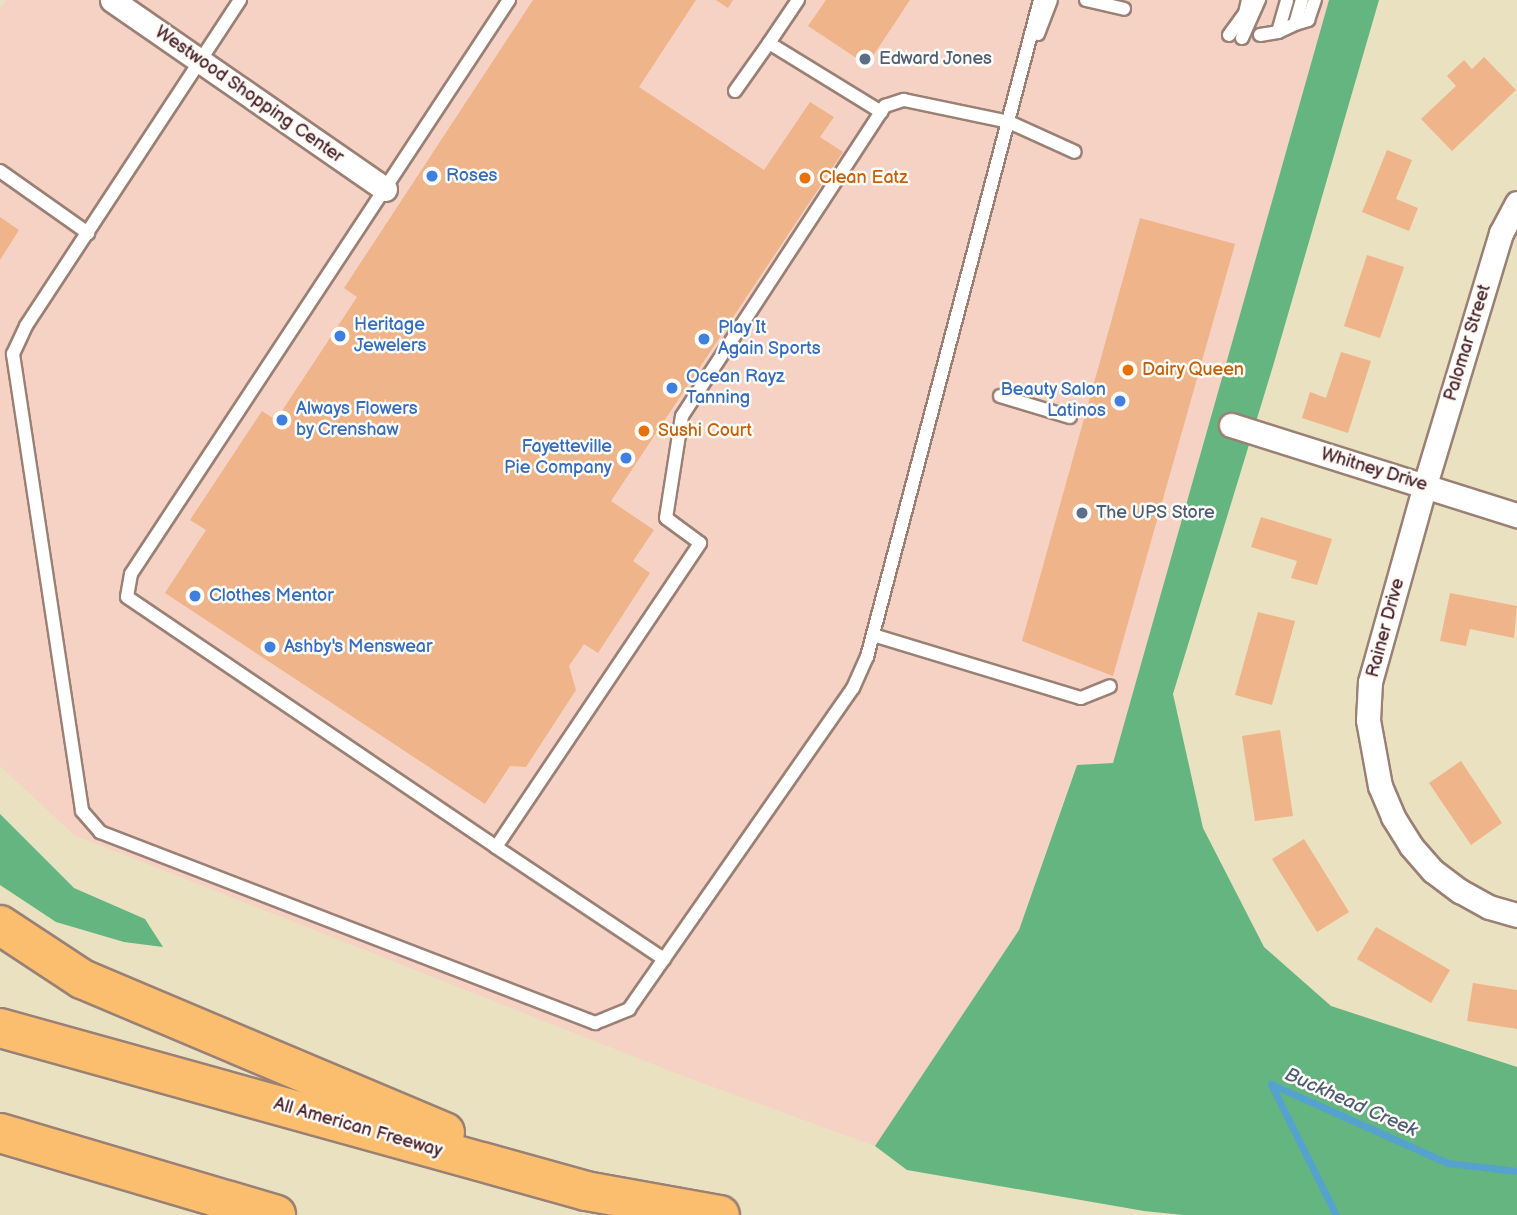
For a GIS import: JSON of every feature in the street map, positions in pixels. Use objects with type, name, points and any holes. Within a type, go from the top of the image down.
[{"type":"highway","points":[[0,925],[82,979],[586,1191]]},
{"type":"highway","name":"All American Freeway","points":[[0,1028],[586,1191],[720,1215]]},
{"type":"highway","points":[[0,1133],[276,1215]]},
{"type":"street","name":"Westwood Shopping Center","points":[[112,0],[385,189]]},
{"type":"street","name":"Palomar Street","points":[[1425,485],[1501,233],[1517,203]]},
{"type":"street","name":"Whitney Drive","points":[[1231,425],[1517,514]]},
{"type":"street","name":"Rainer Drive","points":[[1425,485],[1370,682],[1368,720],[1372,753],[1393,817],[1410,846],[1433,871],[1460,891],[1489,907],[1517,915]]},
{"type":"lane","points":[[240,0],[26,326],[13,354],[82,811],[100,832],[595,1023],[629,1009],[853,688],[873,635],[1040,0]]},
{"type":"lane","points":[[509,0],[131,574],[127,597],[664,959]]},
{"type":"lane","points":[[735,91],[798,0]]},
{"type":"lane","points":[[1020,80],[1051,0]]},
{"type":"lane","points":[[1086,0],[1124,9]]},
{"type":"lane","points":[[1248,0],[1236,37],[1259,0]]},
{"type":"lane","points":[[1278,32],[1287,0]]},
{"type":"lane","points":[[1295,24],[1302,0]]},
{"type":"lane","points":[[1260,35],[1278,32],[1308,20],[1315,0]]},
{"type":"lane","points":[[769,43],[881,112]]},
{"type":"lane","points":[[496,847],[701,543],[666,518],[682,416],[885,106],[904,100],[1009,122],[1075,152]]},
{"type":"lane","points":[[0,171],[88,233]]},
{"type":"lane","points":[[1000,396],[1070,417]]},
{"type":"lane","points":[[873,635],[1081,698],[1110,686]]},
{"type":"shaded area","points":[[6,0],[1329,0],[1113,763],[1076,765],[1019,930],[875,1146],[683,1076],[74,835],[0,766],[0,9]]},
{"type":"green space","points":[[1329,0],[1379,0],[1273,366],[1173,694],[1203,828],[1264,947],[1331,1006],[1517,1067],[1517,1215],[1183,1215],[1144,1211],[907,1170],[875,1146],[1019,930],[1077,765],[1113,763]]},
{"type":"green space","points":[[0,814],[74,888],[145,919],[163,947],[124,942],[56,922],[0,885]]},
{"type":"building","points":[[533,0],[696,0],[639,87],[764,170],[810,102],[834,117],[820,137],[843,152],[611,501],[654,530],[633,561],[650,573],[598,653],[584,644],[569,666],[576,690],[526,767],[510,766],[485,804],[165,593],[206,530],[190,520],[262,411],[276,420],[357,297],[344,288]]},
{"type":"building","points":[[716,0],[733,0],[728,8]]},
{"type":"building","points":[[826,0],[910,0],[867,65],[808,26]]},
{"type":"building","points":[[1484,57],[1516,90],[1452,151],[1421,119],[1456,86],[1447,76],[1464,60],[1472,69]]},
{"type":"building","points":[[1387,150],[1412,160],[1396,199],[1418,208],[1409,231],[1362,212]]},
{"type":"building","points":[[0,217],[19,230],[0,260]]},
{"type":"building","points":[[1140,218],[1235,244],[1113,676],[1022,641]]},
{"type":"building","points":[[1367,255],[1404,267],[1380,338],[1344,326]]},
{"type":"building","points":[[1341,352],[1371,361],[1348,433],[1302,418],[1310,392],[1326,398]]},
{"type":"building","points":[[1261,517],[1332,539],[1317,585],[1291,578],[1297,561],[1251,547]]},
{"type":"building","points":[[1450,593],[1517,606],[1514,638],[1470,629],[1466,646],[1440,641]]},
{"type":"building","points":[[1258,612],[1295,621],[1272,705],[1235,695]]},
{"type":"building","points":[[1280,730],[1293,816],[1255,821],[1242,736]]},
{"type":"building","points":[[1461,761],[1502,823],[1471,845],[1429,783]]},
{"type":"building","points":[[1304,839],[1349,912],[1317,932],[1272,859]]},
{"type":"building","points":[[1376,927],[1450,970],[1431,1003],[1357,959]]},
{"type":"building","points":[[1473,983],[1517,990],[1517,1029],[1467,1021]]},
{"type":"waterway","name":"Buckhead Creek","points":[[1336,1215],[1271,1084],[1448,1163],[1517,1171]]},
{"type":"place","name":"Edward Jones","points":[[865,59]]},
{"type":"place","name":"Roses","points":[[432,176]]},
{"type":"place","name":"Clean Eatz","points":[[805,178]]},
{"type":"place","name":"Heritage Jewelers","points":[[340,336]]},
{"type":"place","name":"Play It Again Sports","points":[[704,339]]},
{"type":"place","name":"Dairy Queen","points":[[1128,370]]},
{"type":"place","name":"Ocean Rayz Tanning","points":[[672,388]]},
{"type":"place","name":"Beauty Salon Latinos","points":[[1120,401]]},
{"type":"place","name":"Always Flowers by Crenshaw","points":[[282,420]]},
{"type":"place","name":"Sushi Court","points":[[644,431]]},
{"type":"place","name":"Fayetteville Pie Company","points":[[626,458]]},
{"type":"place","name":"The UPS Store","points":[[1082,513]]},
{"type":"place","name":"Clothes Mentor","points":[[195,596]]},
{"type":"place","name":"Ashby's Menswear","points":[[270,647]]}]
